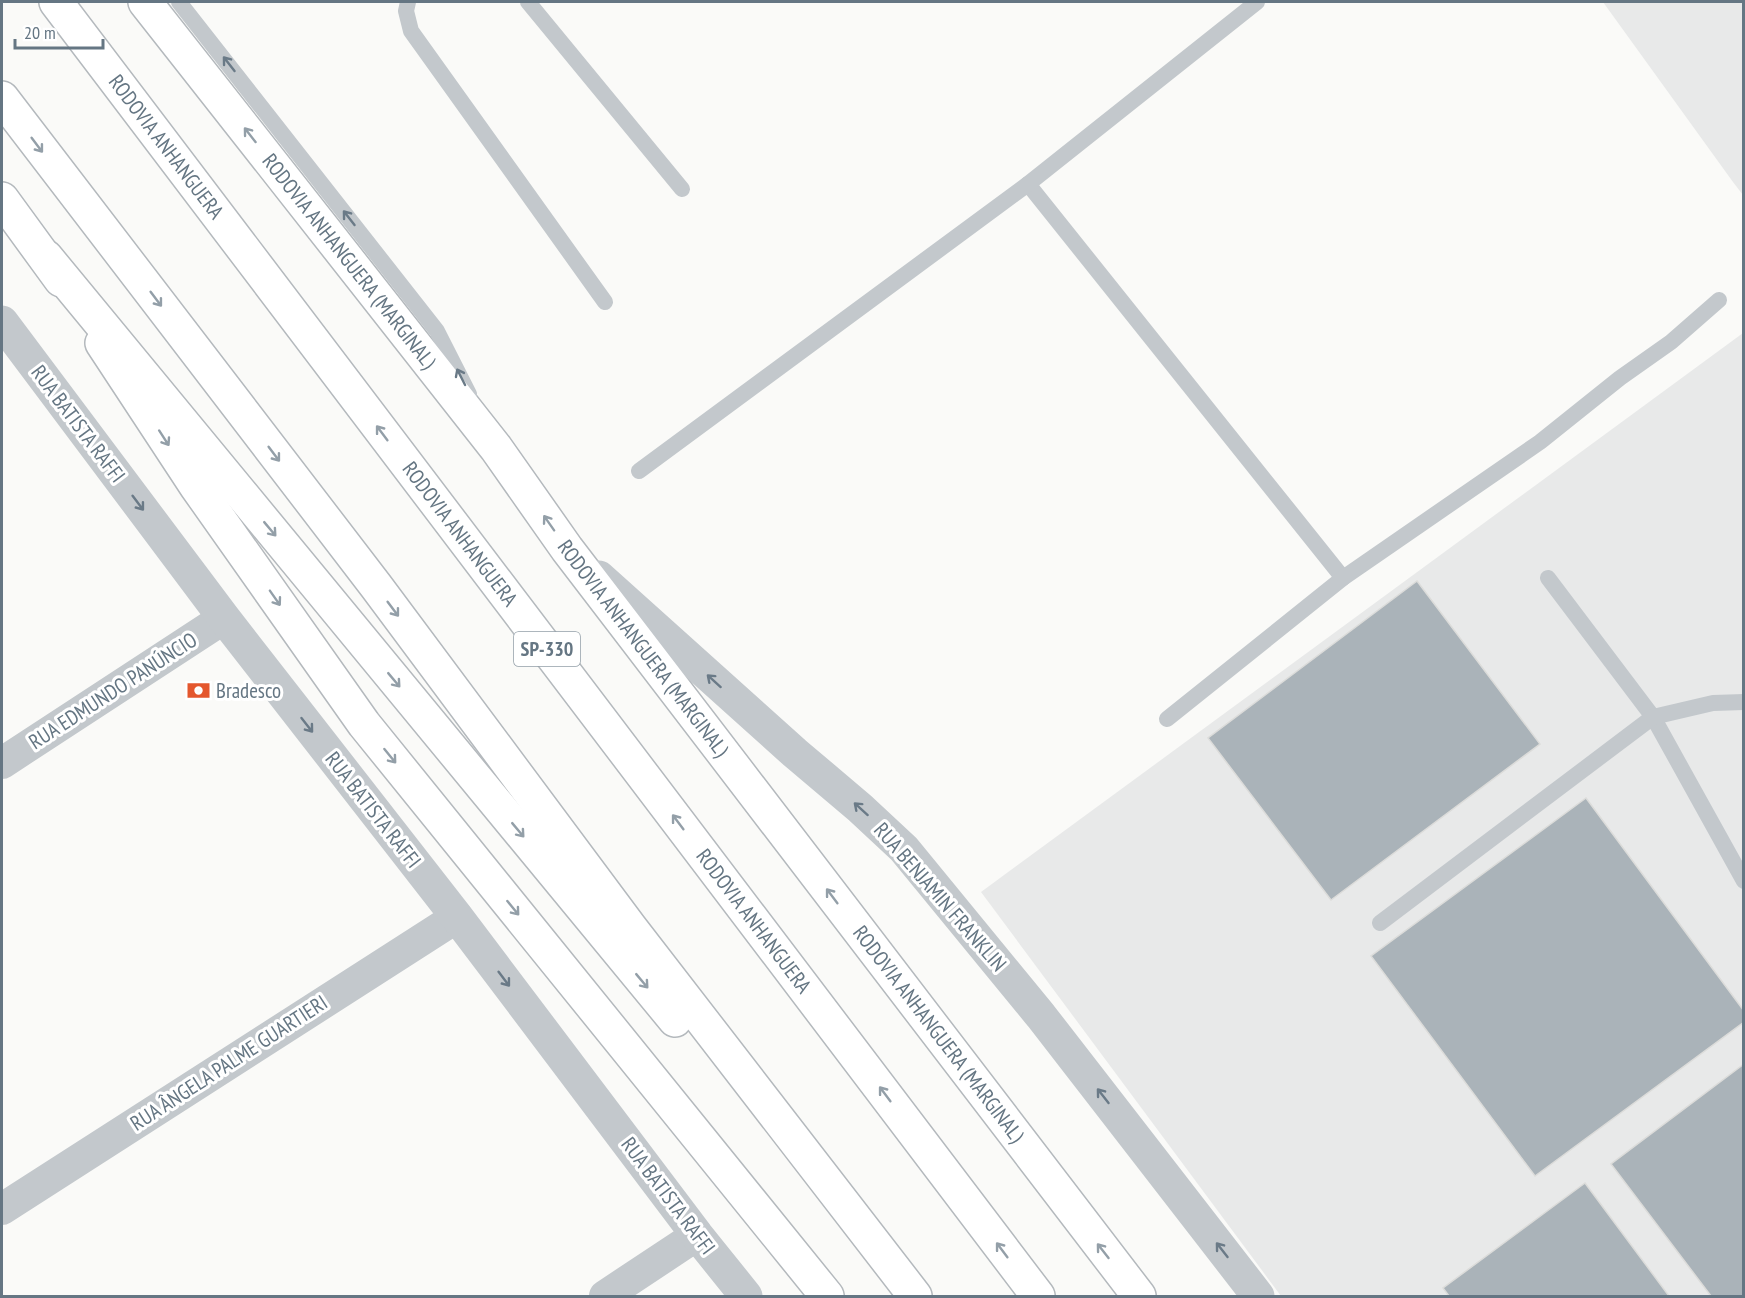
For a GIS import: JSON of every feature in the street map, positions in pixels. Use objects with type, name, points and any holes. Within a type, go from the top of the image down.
[{"type":"highway","name":"RODOVIA ANHANGUERA","points":[[56,2],[1038,1296]]},
{"type":"highway","name":"RODOVIA ANHANGUERA (MARGINAL)","points":[[146,2],[496,448],[567,549],[1139,1296]]},
{"type":"highway","points":[[2,98],[376,586],[630,927],[914,1296]]},
{"type":"highway","points":[[2,199],[46,257],[679,1025],[914,1296]]},
{"type":"highway","points":[[46,257],[196,486],[364,724],[827,1296]]},
{"type":"street","name":"RUA BATISTA RAFFI","points":[[2,322],[224,618],[457,917],[746,1296]]},
{"type":"street","name":"RUA BENJAMIN FRANKLIN","points":[[567,549],[786,745],[860,808],[903,849],[1041,1016],[1258,1296]]},
{"type":"street","name":"RUA EDMUNDO PANÚNCIO","points":[[2,763],[224,618]]},
{"type":"street","name":"RUA ÂNGELA PALME GUARTIERI","points":[[2,1209],[457,917]]},
{"type":"street","points":[[605,1296],[697,1234]]},
{"type":"lane","points":[[179,2],[437,331],[496,448]]},
{"type":"lane","points":[[408,2],[406,12],[411,31],[605,302]]},
{"type":"lane","points":[[528,2],[682,189]]},
{"type":"lane","points":[[639,471],[1028,184],[1257,2]]},
{"type":"lane","points":[[1028,184],[1343,578]]},
{"type":"lane","points":[[1167,719],[1343,578],[1540,442],[1620,378],[1671,342],[1719,300]]},
{"type":"lane","points":[[1548,578],[1653,717],[1743,881]]},
{"type":"lane","points":[[1380,923],[1653,717],[1713,703],[1743,702]]},
{"type":"shaded area","points":[[1603,2],[1743,2],[1743,195],[1733,182]]},
{"type":"shaded area","points":[[1743,333],[1743,1296],[1281,1296],[981,892]]},
{"type":"building","points":[[1417,581],[1540,744],[1331,900],[1208,738]]},
{"type":"building","points":[[1586,798],[1744,1011],[1744,1022],[1535,1176],[1371,956]]},
{"type":"building","points":[[1744,1064],[1744,1296],[1711,1296],[1611,1164]]},
{"type":"building","points":[[1585,1183],[1669,1296],[1449,1296],[1443,1288]]},
{"type":"place","name":"Bradesco","points":[[198,691]]}]
